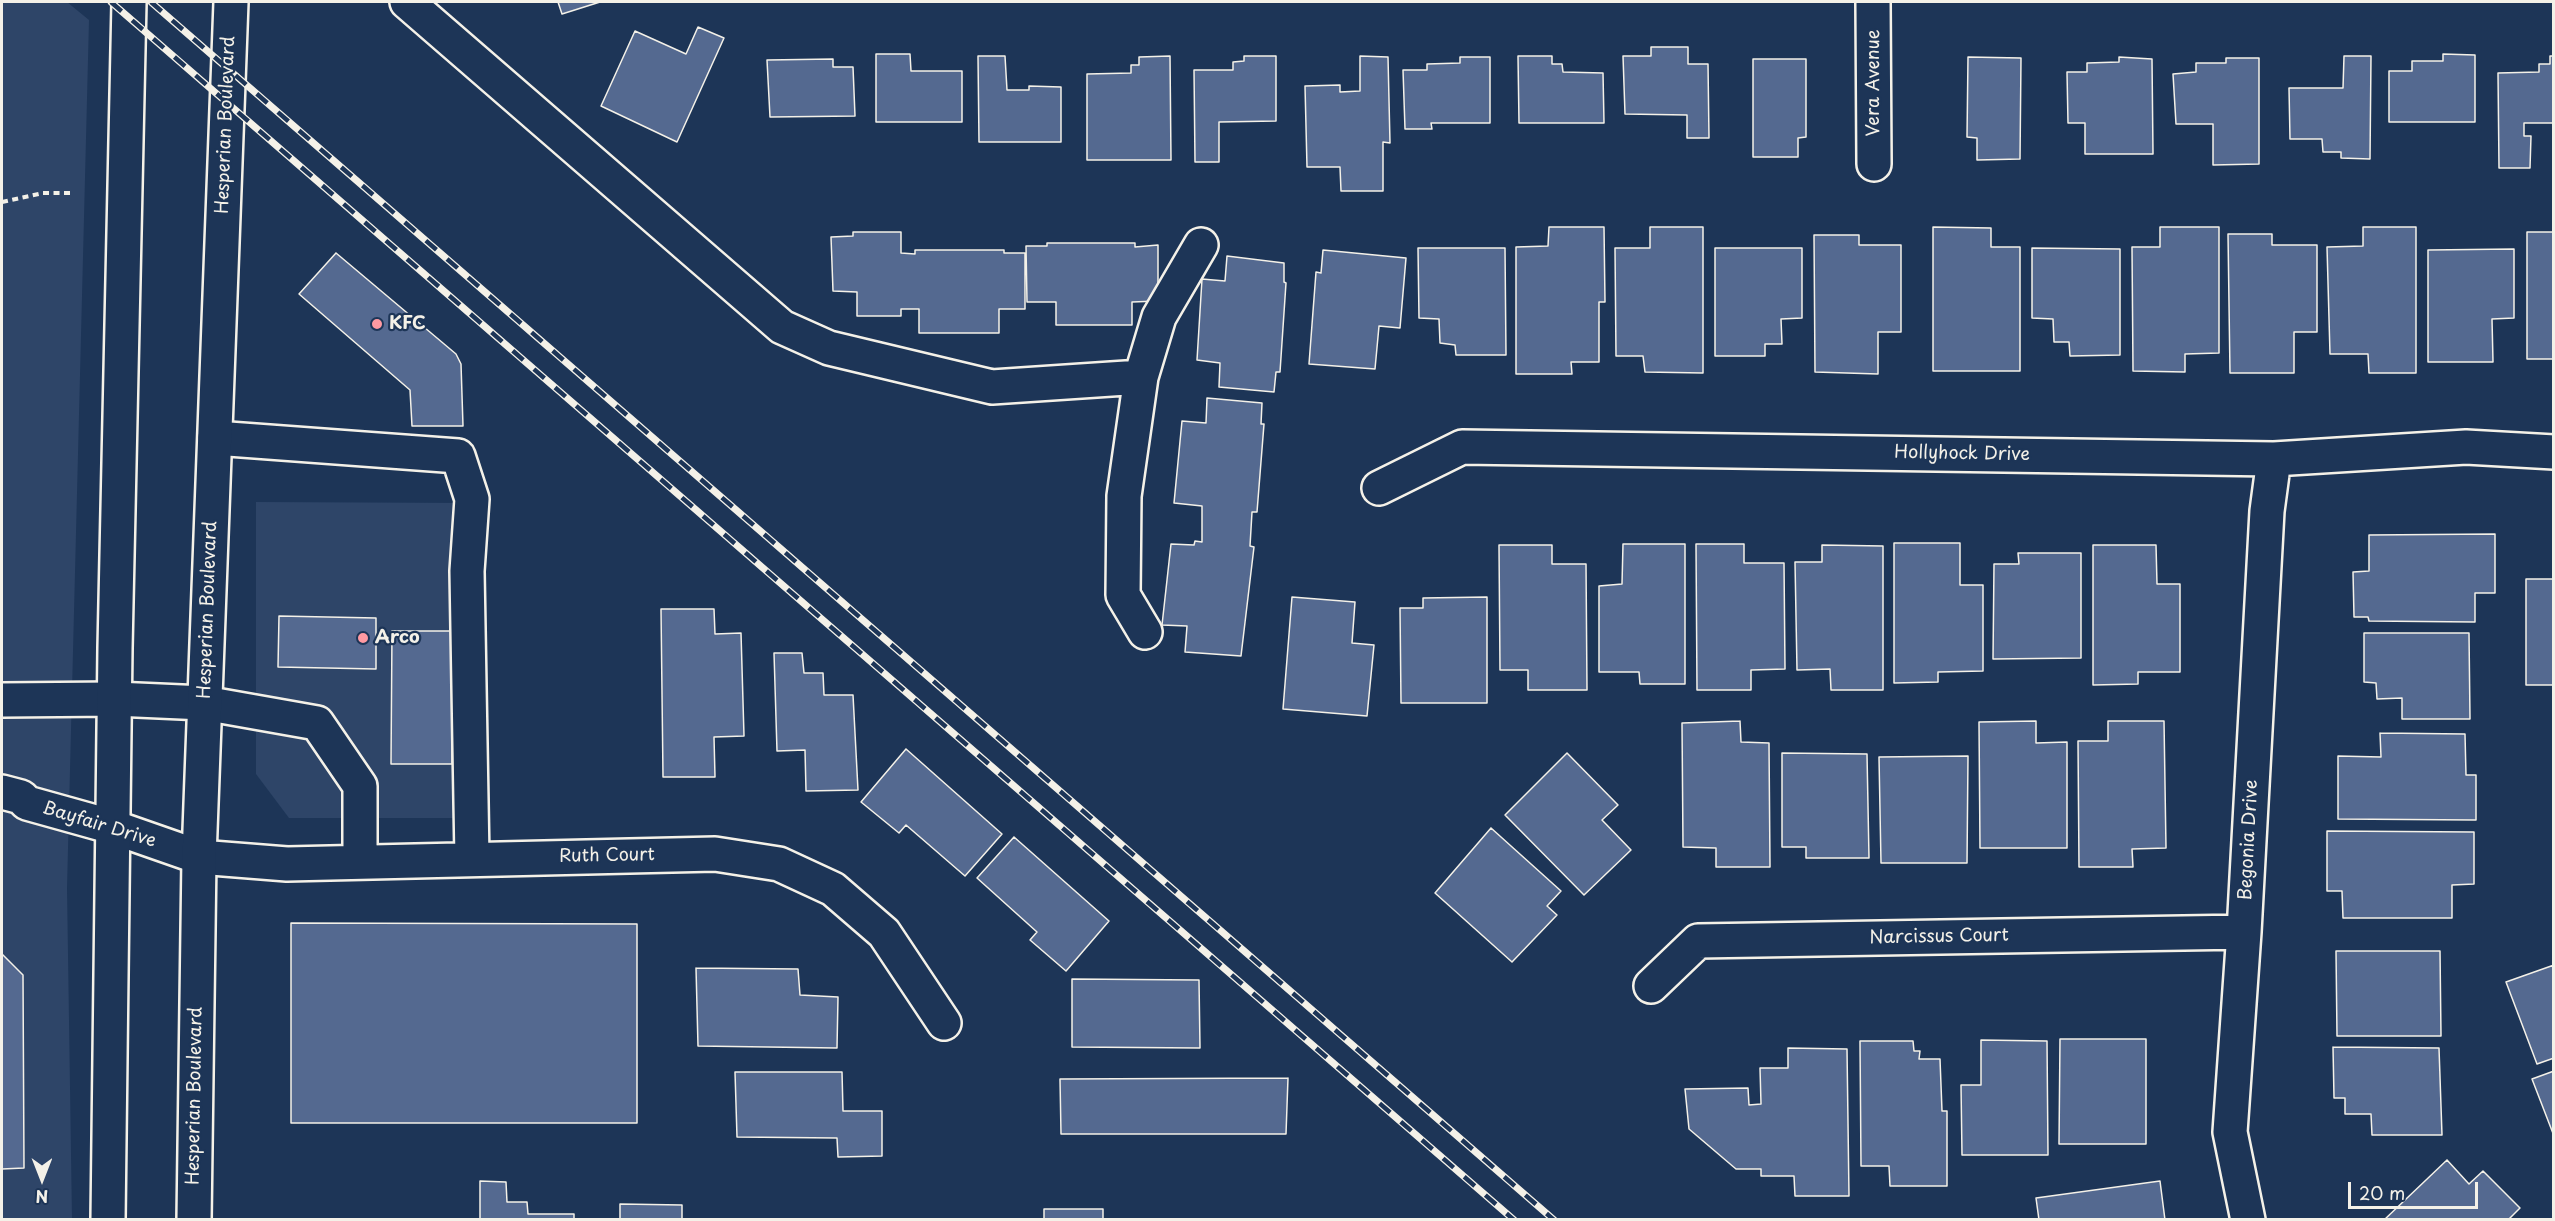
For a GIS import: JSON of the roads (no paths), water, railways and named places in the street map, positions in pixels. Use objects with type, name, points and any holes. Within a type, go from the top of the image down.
[{"type":"street","points":[[108,1220],[115,699],[129,2]]},
{"type":"street","name":"Hesperian Boulevard","points":[[194,1220],[198,857],[231,2]]},
{"type":"street","points":[[406,2],[782,327],[829,348],[992,387],[1141,377]]},
{"type":"street","name":"Vera Avenue","points":[[1873,2],[1874,164]]},
{"type":"street","points":[[1145,632],[1123,595],[1124,496],[1141,377],[1159,318],[1201,245]]},
{"type":"street","points":[[214,438],[458,456],[472,499],[467,571],[472,859]]},
{"type":"street","name":"Hollyhock Drive","points":[[1379,488],[1462,447],[2274,459],[2466,447],[2553,452]]},
{"type":"street","name":"Begonia Drive","points":[[2248,1220],[2230,1132],[2244,932],[2267,512],[2274,459]]},
{"type":"street","points":[[2,700],[115,699],[204,703],[316,723],[360,786],[360,861]]},
{"type":"street","name":"Bayfair Drive","points":[[2,792],[21,797],[27,803],[113,826],[198,857]]},
{"type":"street","name":"Ruth Court","points":[[198,857],[287,864],[715,854],[779,864],[833,889],[884,933],[944,1023]]},
{"type":"street","name":"Narcissus Court","points":[[1652,986],[1698,941],[2244,932]]},
{"type":"railway","points":[[111,2],[1514,1220]]},
{"type":"railway","points":[[151,2],[1554,1220]]},
{"type":"place","name":"KFC","points":[[377,324]]},
{"type":"place","name":"Arco","points":[[363,638]]}]
